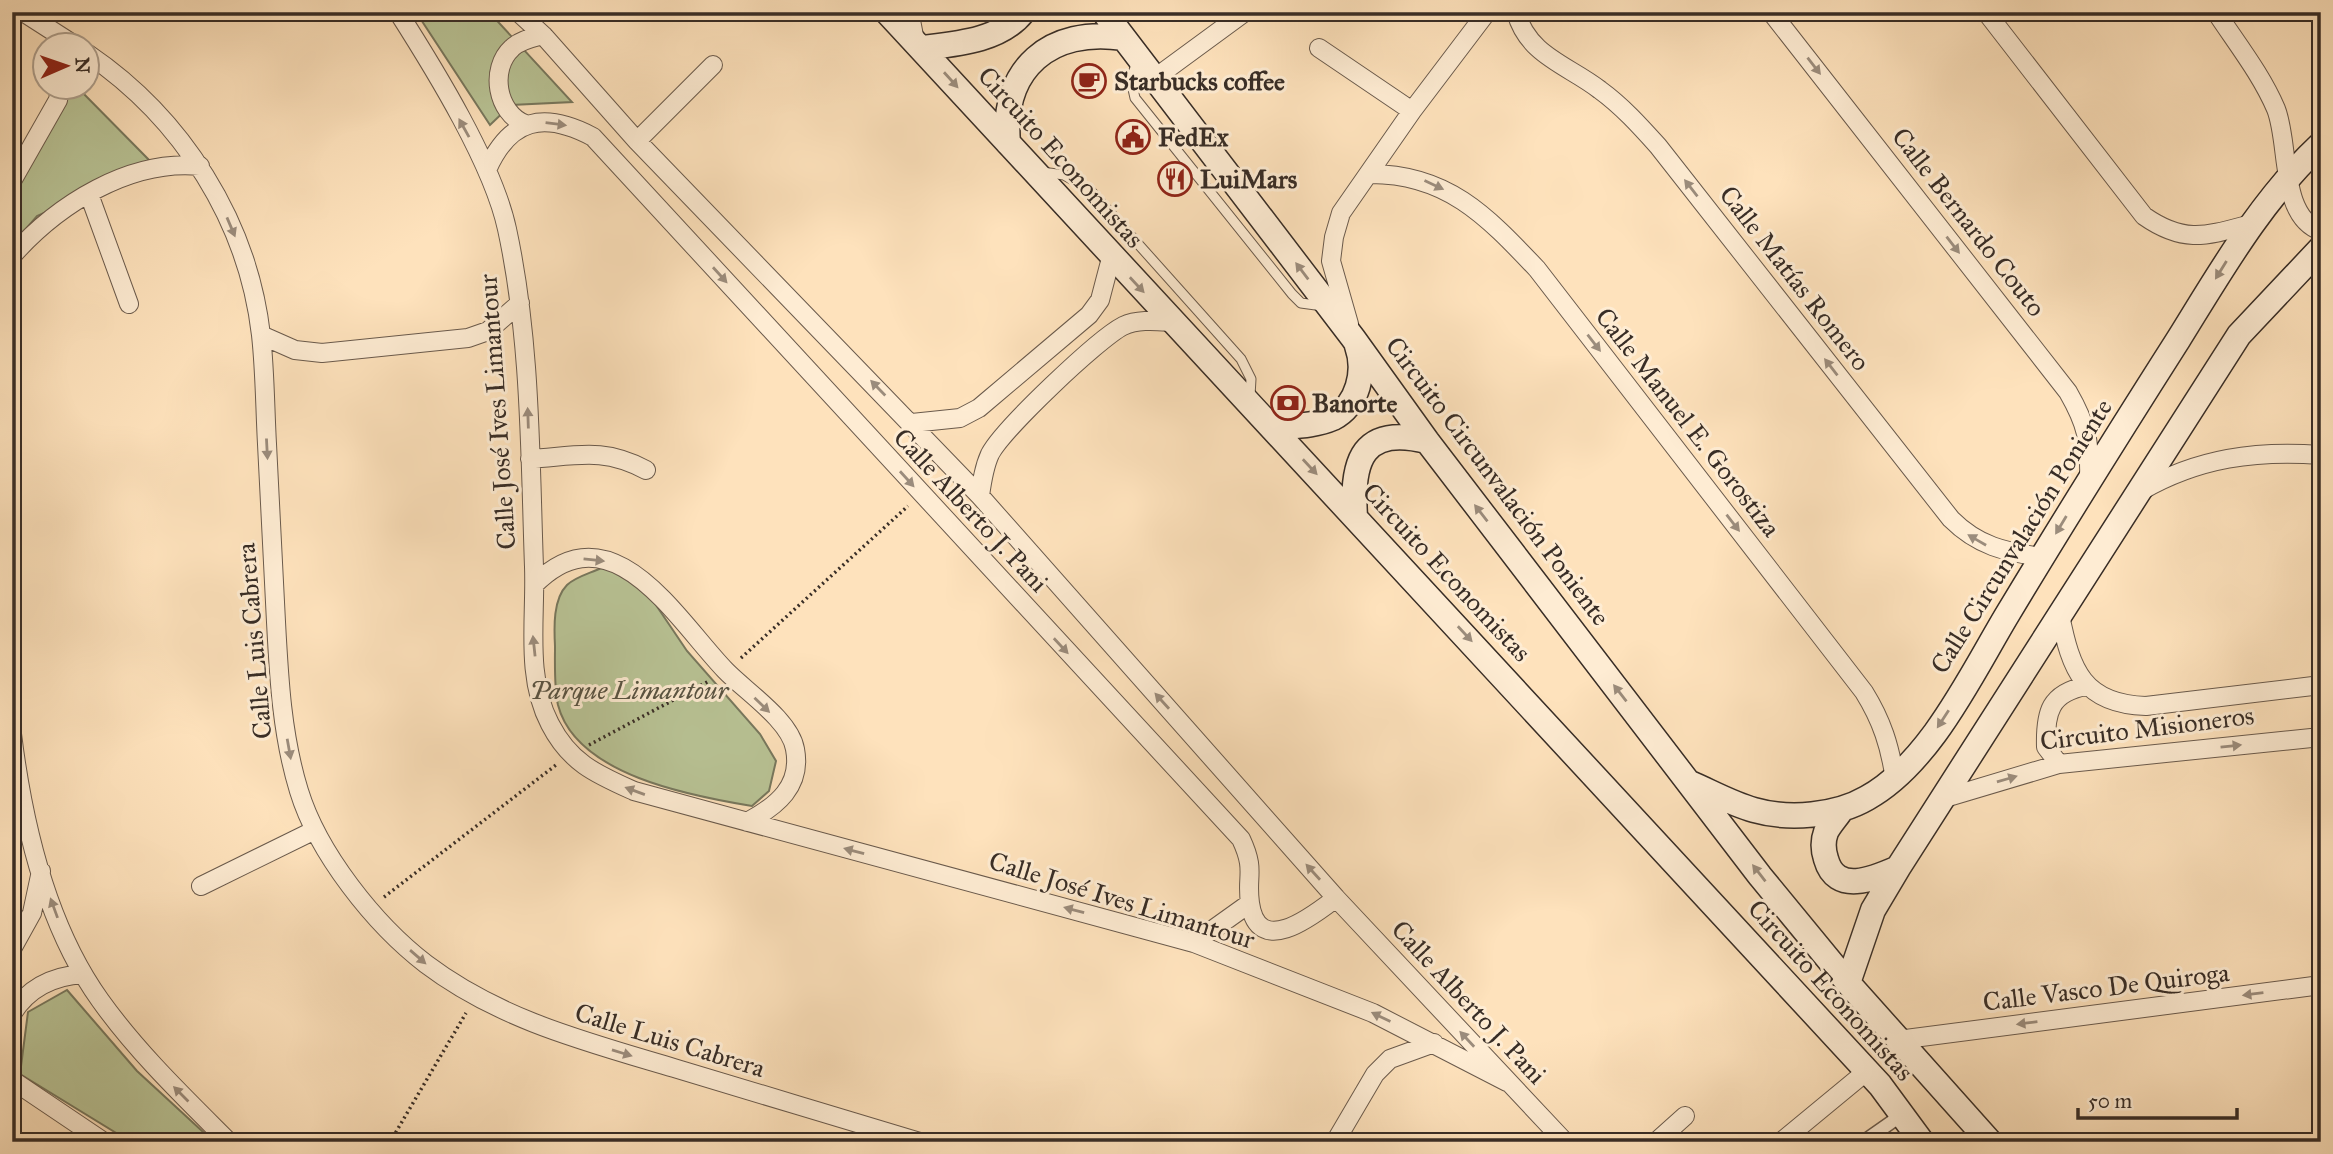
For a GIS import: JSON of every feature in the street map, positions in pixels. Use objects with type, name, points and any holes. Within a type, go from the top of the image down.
[{"type":"main road","name":"Circuito Economistas","points":[[887,12],[1034,170],[1111,258],[1250,402],[1867,1071],[1903,1114],[1922,1142]]},
{"type":"main road","points":[[922,48],[983,37],[1003,30],[1023,12]]},
{"type":"main road","name":"Circuito Circunvalación Poniente","points":[[1104,12],[1689,783],[1848,983]]},
{"type":"main road","points":[[1008,143],[1008,105],[1023,72],[1036,58],[1068,39],[1086,35],[1131,48]]},
{"type":"main road","name":"Calle Circunvalación Poniente","points":[[1689,783],[1754,810],[1796,815],[1842,809],[1867,799],[1895,780],[1930,739],[2251,223],[2288,174],[2321,144]]},
{"type":"main road","points":[[1990,1142],[1848,983],[1873,910],[2239,335],[2321,247]]},
{"type":"main road","points":[[1273,428],[1321,422],[1333,418],[1348,404],[1360,374],[1361,362],[1353,338]]},
{"type":"main road","points":[[1356,516],[1356,473],[1362,452],[1370,444],[1395,437],[1427,441]]},
{"type":"main road","points":[[1842,809],[1826,833],[1823,850],[1829,869],[1840,880],[1856,882],[1874,879],[1898,868]]},
{"type":"street","points":[[23,12],[49,32]]},
{"type":"street","name":"Calle José Ives Limantour","points":[[398,12],[487,170],[507,225],[520,303],[535,584],[532,625],[538,683],[548,722],[569,755],[598,775],[634,792],[1194,943],[1373,1013],[1507,1082]]},
{"type":"street","name":"Calle Alberto J. Pani","points":[[518,12],[543,35],[637,141],[980,496],[1336,898],[1565,1142]]},
{"type":"street","points":[[1155,78],[1245,12]]},
{"type":"street","name":"Calle Matías Romero","points":[[1516,12],[1519,23],[1538,51],[1598,88],[1626,111],[1658,146],[1951,519],[1968,536],[1988,547],[2042,557]]},
{"type":"street","name":"Calle Bernardo Couto","points":[[1771,12],[2068,392],[2084,419],[2090,445],[2089,480]]},
{"type":"street","points":[[1986,12],[2144,216],[2163,229],[2185,236],[2210,235],[2251,223]]},
{"type":"street","points":[[2216,12],[2265,85],[2277,113],[2288,174],[2301,218],[2321,231]]},
{"type":"street","points":[[1353,338],[1331,261],[1341,213],[1478,15]]},
{"type":"street","points":[[487,170],[501,143],[525,124],[509,116],[503,105],[500,73],[504,57],[513,47],[543,35]]},
{"type":"street","points":[[1319,48],[1412,111]]},
{"type":"street","name":"Calle Luis Cabrera","points":[[102,65],[139,94],[172,128],[200,166],[218,198],[243,256],[261,335],[280,698],[299,793],[315,830],[369,909],[426,964],[476,996],[536,1027],[920,1142]]},
{"type":"street","points":[[637,141],[713,65]]},
{"type":"street","points":[[12,181],[57,102]]},
{"type":"street","name":"Calle Alberto J. Pani","points":[[525,124],[551,122],[573,126],[593,137],[603,147],[1241,839],[1251,867],[1250,903]]},
{"type":"street","points":[[12,256],[40,227],[89,194],[160,165],[200,166]]},
{"type":"street","name":"Calle Manuel E. Gorostiza","points":[[1368,174],[1397,174],[1427,181],[1457,197],[1509,239],[1537,269],[1864,692],[1880,718],[1889,744],[1895,780]]},
{"type":"street","points":[[89,194],[129,304]]},
{"type":"street","points":[[912,423],[961,418],[989,400],[1089,315],[1100,300],[1111,258]]},
{"type":"street","points":[[261,335],[295,350],[322,353],[468,338],[494,327],[520,303]]},
{"type":"street","points":[[980,496],[984,470],[991,452],[1006,432],[1104,339],[1126,325],[1151,320],[1172,322]]},
{"type":"street","points":[[530,459],[607,454],[622,457],[646,470]]},
{"type":"street","points":[[2135,495],[2172,474],[2209,461],[2252,454],[2321,455]]},
{"type":"street","name":"Calle José Ives Limantour","points":[[535,584],[551,567],[571,559],[594,558],[623,565],[643,578],[726,671],[785,727],[795,748],[795,772],[786,794],[772,809],[747,822]]},
{"type":"street","points":[[2060,615],[2070,659],[2087,686],[2116,702],[2146,706],[2321,685]]},
{"type":"street","points":[[2059,764],[2046,747],[2048,713],[2056,699],[2068,690],[2087,686]]},
{"type":"street","points":[[12,734],[17,772],[41,871],[83,974],[101,1002],[150,1062],[229,1142]]},
{"type":"street","name":"Circuito Misioneros","points":[[1942,799],[2059,764],[2321,737]]},
{"type":"street","points":[[201,886],[315,830]]},
{"type":"street","points":[[12,949],[32,913],[41,871]]},
{"type":"street","points":[[1194,943],[1250,903],[1255,918],[1265,927],[1287,930],[1336,898]]},
{"type":"street","points":[[12,1014],[36,988],[66,975],[83,974]]},
{"type":"street","name":"Calle Vasco De Quiroga","points":[[1898,1040],[2321,985]]},
{"type":"street","points":[[1335,1142],[1375,1074],[1390,1059],[1434,1043]]},
{"type":"street","points":[[1781,1142],[1867,1071]]},
{"type":"street","points":[[12,1080],[104,1142]]},
{"type":"street","points":[[1863,1142],[1903,1114]]},
{"type":"street","points":[[1656,1142],[1685,1116]]},
{"type":"lane","name":"Circuito Economistas","points":[[914,12],[922,48]]},
{"type":"lane","points":[[1131,48],[1131,80],[1135,98],[1292,294],[1301,303],[1329,306]]},
{"type":"lane","points":[[1034,170],[1064,175],[1088,188],[1241,359],[1251,379],[1250,402]]},
{"type":"path","points":[[369,909],[569,755],[726,671],[901,513]]},
{"type":"path","points":[[390,1142],[476,996]]},
{"type":"green space","points":[[416,12],[489,12],[572,102],[511,105],[490,125]]},
{"type":"green space","points":[[62,102],[92,102],[153,164],[37,216],[12,245],[12,166]]},
{"type":"green space","name":"Parque Limantour","points":[[601,568],[635,574],[687,651],[760,734],[776,761],[769,791],[752,806],[698,796],[639,778],[611,765],[587,749],[569,729],[558,705],[556,691],[555,614],[562,591],[570,582]]},
{"type":"green space","points":[[67,990],[137,1071],[214,1142],[131,1142],[20,1074],[28,1012]]},
{"type":"place","name":"Starbucks coffee","points":[[1089,81]]},
{"type":"place","name":"FedEx","points":[[1133,137]]},
{"type":"place","name":"LuiMars","points":[[1175,179]]},
{"type":"place","name":"Banorte","points":[[1288,403]]}]
